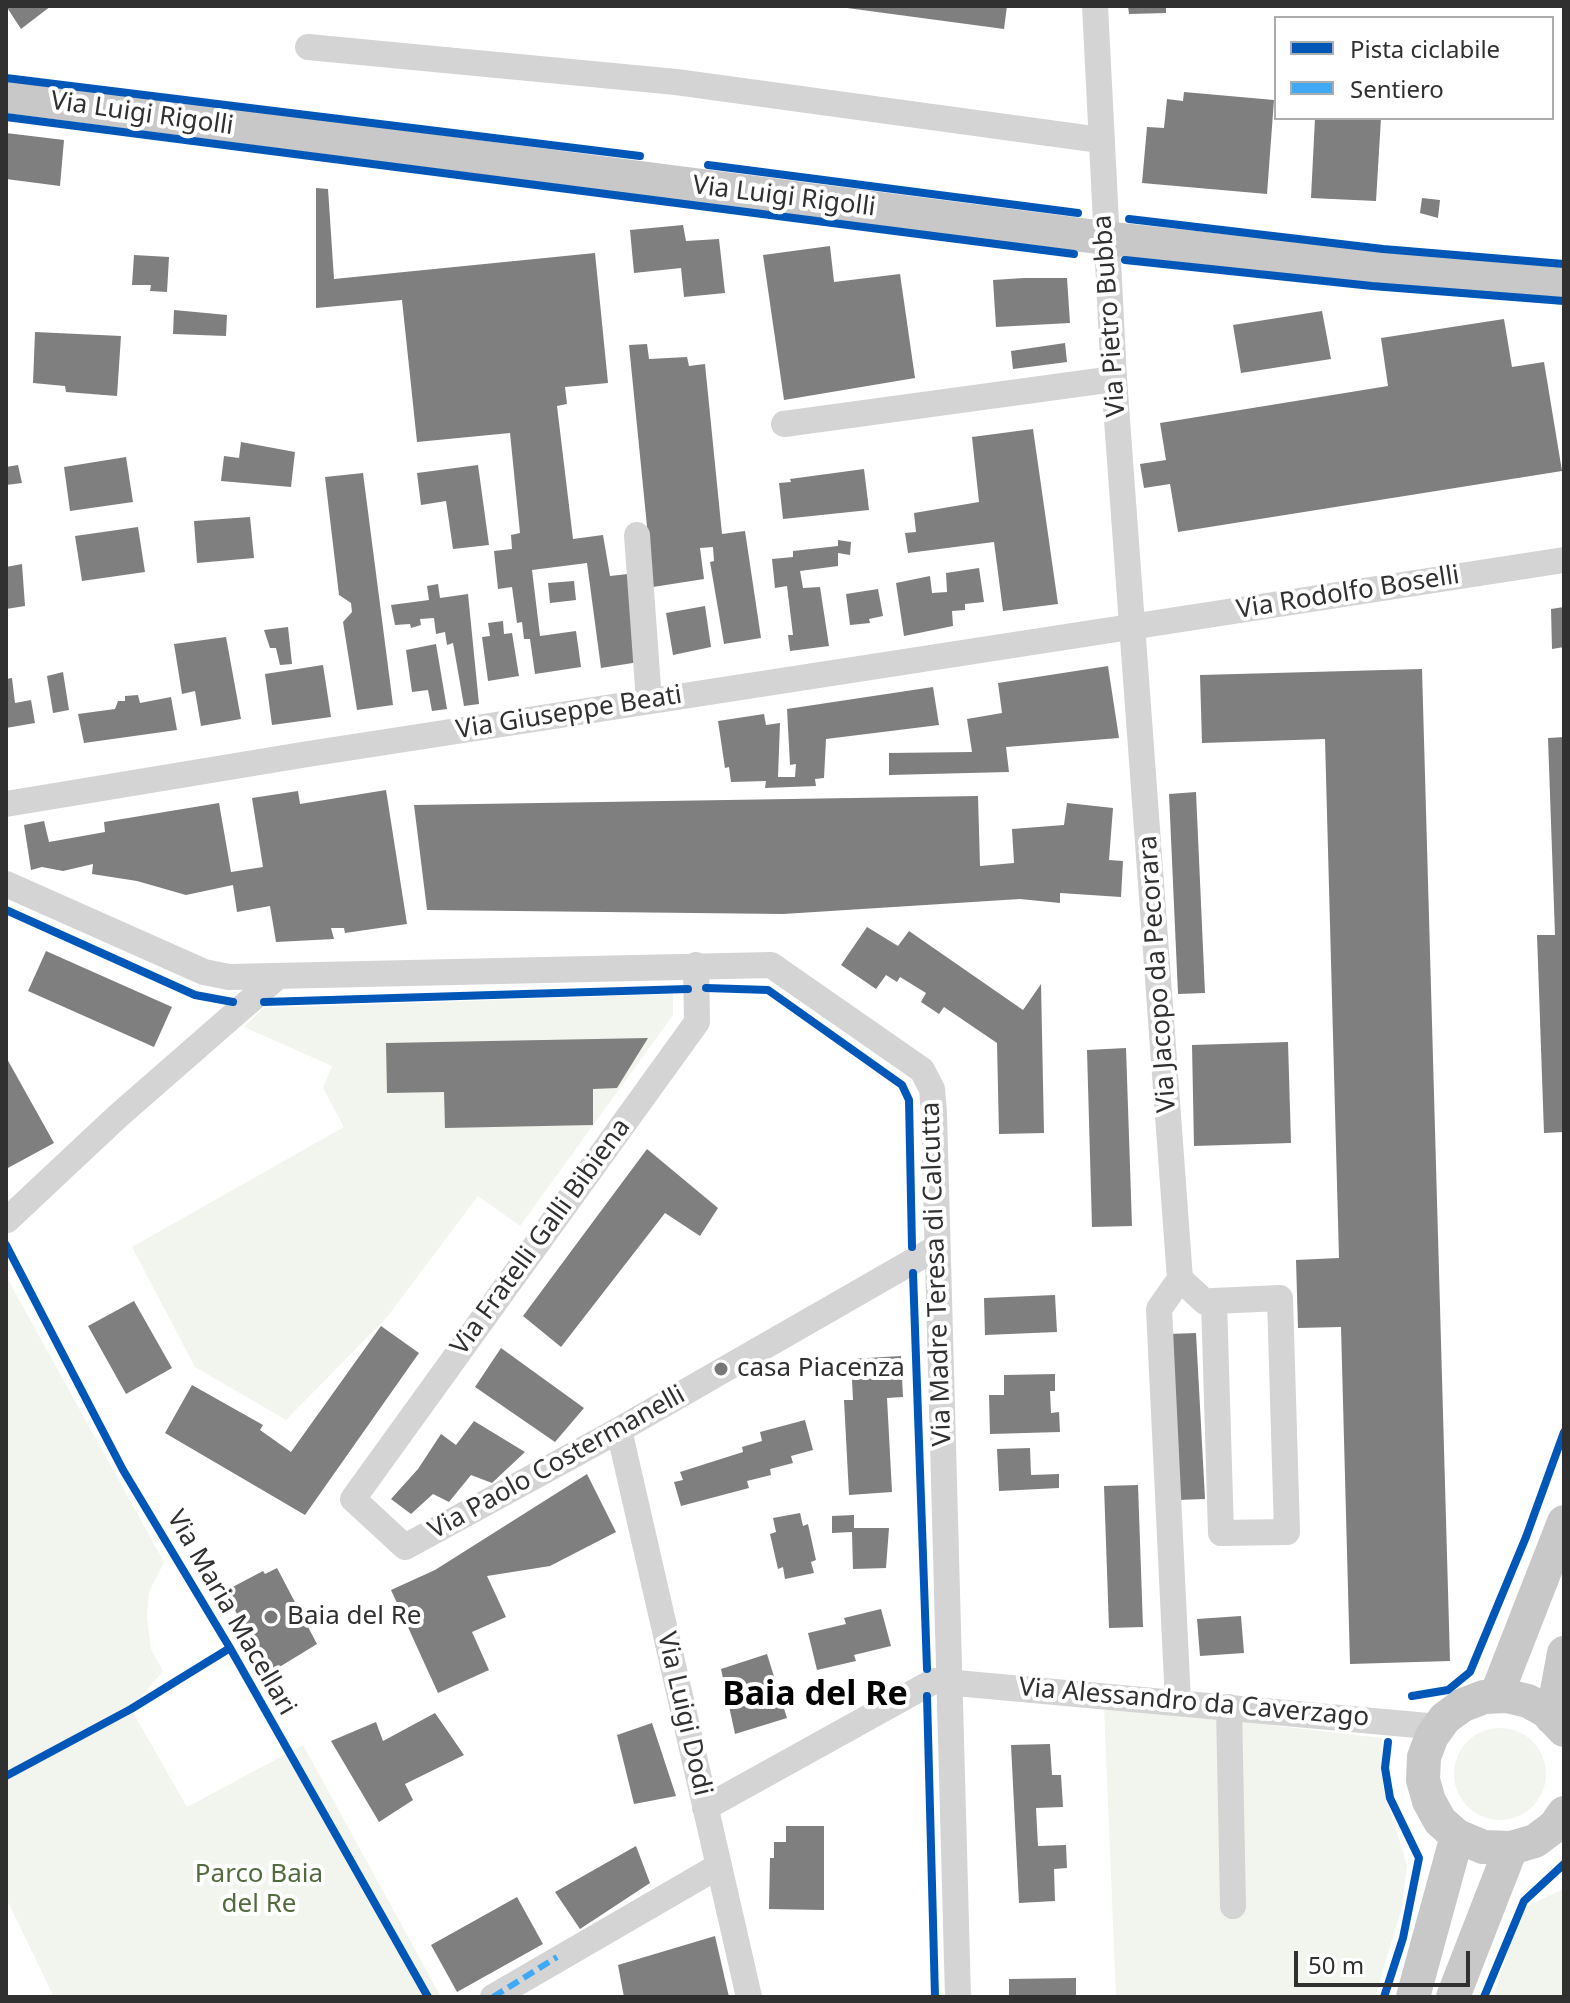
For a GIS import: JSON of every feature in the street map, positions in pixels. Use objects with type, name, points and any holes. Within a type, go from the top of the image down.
[{"type":"main road","name":"Via Luigi Rigolli","points":[[6,96],[1105,238],[1354,266],[1564,283]]},
{"type":"main road","points":[[1496,1696],[1564,1522]]},
{"type":"main road","points":[[1558,1724],[1564,1653]]},
{"type":"main road","points":[[1558,1724],[1528,1701],[1496,1696],[1463,1705],[1439,1727],[1424,1757],[1423,1780],[1429,1801],[1440,1821],[1457,1836],[1483,1847],[1511,1848],[1535,1841],[1555,1826],[1564,1813]]},
{"type":"main road","points":[[1413,1997],[1457,1836]]},
{"type":"main road","points":[[1453,1997],[1511,1848]]},
{"type":"street","name":"Via Pietro Bubba","points":[[1095,6],[1105,238],[1132,626]]},
{"type":"street","points":[[308,47],[676,82],[1100,140]]},
{"type":"street","points":[[784,424],[1114,379]]},
{"type":"street","points":[[637,535],[649,701]]},
{"type":"street","name":"Via Rodolfo Boselli","points":[[1132,626],[1564,560]]},
{"type":"street","name":"Via Giuseppe Beati","points":[[6,804],[1132,626]]},
{"type":"street","name":"Via Jacopo da Pecorara","points":[[1132,626],[1180,1279]]},
{"type":"street","name":"Via Madre Teresa di Calcutta","points":[[11,890],[204,972],[229,977],[758,963],[785,972],[922,1070],[932,1089],[958,1997]]},
{"type":"street","name":"Via Fratelli Galli Bibiena","points":[[353,1499],[697,1022],[696,965]]},
{"type":"street","points":[[7,1220],[118,1116],[276,978]]},
{"type":"street","name":"Via Paolo Costermanelli","points":[[353,1499],[405,1547],[619,1430],[936,1248]]},
{"type":"street","points":[[1178,1702],[1159,1309],[1180,1279],[1205,1302],[1214,1301],[1280,1298],[1287,1532],[1221,1533],[1214,1301]]},
{"type":"street","name":"Via Luigi Dodi","points":[[619,1430],[749,1997]]},
{"type":"street","points":[[705,1808],[927,1685],[950,1680]]},
{"type":"street","name":"Via Alessandro da Caverzago","points":[[950,1680],[1439,1727]]},
{"type":"street","points":[[1229,1707],[1233,1906]]},
{"type":"street","points":[[493,1997],[717,1867]]},
{"type":"green space","points":[[673,994],[673,1015],[520,1226],[478,1196],[388,1316],[286,1420],[195,1367],[132,1247],[344,1127],[323,1088],[332,1066],[244,1027],[264,1008]]},
{"type":"green space","name":"Parco Baia del Re","points":[[6,1276],[164,1562],[149,1592],[147,1617],[151,1649],[163,1671],[131,1709],[187,1807],[303,1745],[441,1997],[54,1997],[6,1898]]},
{"type":"green space","points":[[1104,1706],[1382,1738],[1383,1787],[1407,1865],[1402,1907],[1375,1997],[1116,1997]]},
{"type":"green space","points":[[1500,1728],[1526,1736],[1538,1748],[1546,1774],[1538,1800],[1526,1812],[1500,1820],[1474,1812],[1462,1800],[1454,1774],[1462,1748],[1474,1736]]},
{"type":"green space","points":[[1564,1889],[1564,1997],[1493,1997],[1522,1908]]},
{"type":"building","points":[[6,6],[51,6],[21,29]]},
{"type":"building","points":[[832,6],[1007,6],[1004,29]]},
{"type":"building","points":[[1128,6],[1166,6],[1166,13],[1129,14]]},
{"type":"building","points":[[1184,92],[1274,100],[1267,194],[1142,183],[1147,127],[1164,128],[1167,99],[1183,101]]},
{"type":"building","points":[[1315,120],[1381,120],[1376,201],[1311,198]]},
{"type":"building","points":[[6,133],[64,140],[60,186],[6,179]]},
{"type":"building","points":[[316,188],[328,189],[334,279],[595,253],[608,383],[565,387],[567,404],[557,406],[573,539],[603,535],[610,576],[628,574],[639,662],[601,668],[587,563],[532,570],[540,636],[576,631],[581,667],[535,674],[530,639],[524,639],[522,622],[517,623],[512,587],[498,589],[494,551],[512,549],[511,535],[520,533],[510,433],[417,442],[402,300],[316,308]]},
{"type":"building","points":[[1422,198],[1440,200],[1438,218],[1420,213]]},
{"type":"building","points":[[683,225],[686,241],[719,239],[725,293],[684,297],[681,268],[634,273],[630,230]]},
{"type":"building","points":[[830,246],[834,282],[900,274],[915,378],[784,400],[763,255]]},
{"type":"building","points":[[134,255],[169,257],[167,292],[150,291],[151,285],[132,285]]},
{"type":"building","points":[[1067,278],[1070,323],[996,327],[993,280]]},
{"type":"building","points":[[174,310],[227,315],[226,336],[173,334]]},
{"type":"building","points":[[1322,311],[1331,359],[1241,373],[1233,325]]},
{"type":"building","points":[[1504,319],[1512,367],[1544,362],[1562,471],[1178,532],[1170,484],[1144,488],[1140,464],[1166,460],[1160,423],[1388,386],[1381,338]]},
{"type":"building","points":[[35,332],[121,336],[117,396],[66,392],[65,386],[33,383]]},
{"type":"building","points":[[1065,343],[1067,362],[1013,369],[1011,351]]},
{"type":"building","points":[[647,344],[649,359],[687,357],[689,366],[705,364],[722,534],[745,531],[761,638],[724,644],[710,562],[714,561],[713,547],[700,548],[704,579],[653,587],[629,345]]},
{"type":"building","points":[[1033,429],[1058,604],[1003,611],[994,542],[908,553],[905,533],[916,532],[914,513],[979,502],[972,437]]},
{"type":"building","points":[[241,442],[295,452],[291,487],[221,481],[224,456],[239,458]]},
{"type":"building","points":[[126,457],[133,502],[70,511],[64,467]]},
{"type":"building","points":[[18,465],[22,483],[6,485],[6,467]]},
{"type":"building","points":[[478,465],[489,545],[453,549],[446,501],[421,505],[417,473]]},
{"type":"building","points":[[864,469],[869,510],[783,519],[779,483]]},
{"type":"building","points":[[363,473],[393,705],[357,710],[343,622],[352,612],[351,603],[339,595],[325,477]]},
{"type":"building","points":[[250,517],[254,558],[197,563],[194,521]]},
{"type":"building","points":[[138,527],[145,572],[82,581],[75,536]]},
{"type":"building","points":[[838,540],[851,542],[850,555],[838,553],[838,566],[800,571],[803,588],[820,587],[829,646],[790,651],[788,635],[793,635],[787,586],[775,588],[772,559],[793,557],[793,551],[838,546]]},
{"type":"building","points":[[22,564],[25,606],[6,609],[6,567]]},
{"type":"building","points":[[979,568],[984,602],[965,604],[965,610],[952,611],[953,626],[904,636],[896,583],[930,576],[932,593],[947,592],[946,573]]},
{"type":"building","points":[[574,581],[576,600],[550,603],[548,583]]},
{"type":"building","points":[[438,584],[440,598],[468,594],[479,704],[464,706],[453,643],[447,645],[445,632],[436,634],[434,618],[420,619],[421,625],[411,628],[410,624],[395,625],[391,605],[429,600],[427,586]]},
{"type":"building","points":[[878,589],[883,616],[869,619],[870,623],[850,625],[846,594]]},
{"type":"building","points":[[705,606],[711,647],[673,655],[666,613]]},
{"type":"building","points":[[1564,607],[1564,647],[1552,649],[1551,609]]},
{"type":"building","points":[[503,621],[504,634],[512,633],[519,676],[488,681],[482,637],[490,636],[488,623]]},
{"type":"building","points":[[288,627],[292,664],[280,665],[276,648],[270,648],[264,630]]},
{"type":"building","points":[[226,637],[241,719],[201,726],[195,691],[182,694],[174,644]]},
{"type":"building","points":[[436,644],[447,709],[432,711],[428,690],[412,692],[406,650]]},
{"type":"building","points":[[323,665],[331,717],[272,725],[265,674]]},
{"type":"building","points":[[1108,666],[1119,738],[1006,747],[1009,772],[889,775],[889,753],[972,752],[967,719],[1002,713],[998,683]]},
{"type":"building","points":[[1422,669],[1450,1661],[1350,1664],[1341,1327],[1298,1328],[1296,1260],[1339,1258],[1325,739],[1202,743],[1200,675]]},
{"type":"building","points":[[63,672],[69,710],[53,713],[47,676]]},
{"type":"building","points":[[12,678],[15,703],[31,700],[35,723],[6,728],[6,679]]},
{"type":"building","points":[[933,687],[939,725],[826,739],[824,778],[815,779],[816,786],[765,788],[766,781],[731,782],[729,767],[725,768],[718,721],[764,714],[766,725],[780,723],[778,777],[795,777],[796,764],[790,765],[787,709]]},
{"type":"building","points":[[138,695],[140,703],[171,697],[177,730],[84,743],[78,714],[115,709],[118,701],[125,701],[125,696]]},
{"type":"building","points":[[1564,737],[1564,1132],[1544,1133],[1537,935],[1555,935],[1548,738]]},
{"type":"building","points":[[386,790],[407,924],[345,933],[344,928],[331,928],[334,939],[276,942],[270,906],[237,912],[233,885],[186,895],[137,881],[92,874],[93,864],[63,871],[42,867],[31,870],[24,825],[44,821],[49,842],[105,832],[104,822],[219,803],[231,872],[263,867],[252,798],[298,791],[300,804]]},
{"type":"building","points":[[1196,792],[1205,993],[1178,994],[1169,794]]},
{"type":"building","points":[[978,796],[980,866],[1014,863],[1012,829],[1064,825],[1067,803],[1113,808],[1109,860],[1123,861],[1121,897],[1060,893],[1060,903],[1020,899],[783,914],[427,910],[414,805]]},
{"type":"building","points":[[867,927],[898,946],[909,931],[1023,1010],[1041,984],[1044,1133],[999,1134],[997,1043],[944,1007],[939,1014],[921,1002],[926,993],[900,977],[897,982],[886,975],[876,989],[841,965]]},
{"type":"building","points":[[46,951],[172,1007],[154,1047],[28,991]]},
{"type":"building","points":[[648,1038],[617,1088],[593,1089],[593,1125],[445,1128],[444,1092],[387,1093],[386,1043]]},
{"type":"building","points":[[1288,1042],[1291,1143],[1194,1146],[1192,1045]]},
{"type":"building","points":[[1126,1048],[1132,1226],[1092,1227],[1087,1050]]},
{"type":"building","points":[[6,1057],[54,1143],[6,1169]]},
{"type":"building","points":[[647,1149],[718,1208],[700,1236],[665,1213],[561,1347],[523,1316]]},
{"type":"building","points":[[1055,1295],[1057,1332],[985,1335],[984,1298]]},
{"type":"building","points":[[134,1301],[172,1368],[126,1394],[88,1326]]},
{"type":"building","points":[[381,1326],[419,1353],[305,1515],[165,1433],[192,1385],[263,1425],[260,1430],[291,1452]]},
{"type":"building","points":[[1196,1333],[1205,1499],[1177,1500],[1169,1334]]},
{"type":"building","points":[[501,1348],[584,1408],[555,1442],[475,1387]]},
{"type":"building","points":[[901,1356],[903,1397],[887,1398],[892,1492],[849,1495],[844,1400],[853,1400],[851,1359]]},
{"type":"building","points":[[1055,1374],[1055,1391],[1050,1391],[1051,1413],[1059,1412],[1060,1432],[990,1434],[989,1395],[1004,1395],[1004,1375]]},
{"type":"building","points":[[805,1420],[813,1450],[791,1456],[793,1463],[770,1469],[771,1475],[747,1481],[749,1488],[681,1506],[674,1482],[683,1480],[680,1472],[743,1452],[742,1447],[762,1441],[760,1432]]},
{"type":"building","points":[[474,1421],[525,1452],[492,1483],[471,1475],[449,1502],[433,1494],[411,1514],[391,1499],[418,1469],[441,1434],[456,1445]]},
{"type":"building","points":[[1030,1448],[1031,1475],[1059,1474],[1059,1488],[999,1491],[997,1449]]},
{"type":"building","points":[[587,1474],[616,1532],[550,1566],[487,1576],[506,1617],[472,1632],[489,1670],[438,1693],[391,1590],[435,1570]]},
{"type":"building","points":[[1138,1485],[1143,1627],[1109,1628],[1104,1486]]},
{"type":"building","points":[[800,1513],[803,1526],[808,1524],[816,1560],[811,1562],[814,1573],[785,1579],[783,1567],[778,1569],[770,1534],[776,1532],[773,1518]]},
{"type":"building","points":[[854,1515],[854,1528],[889,1528],[886,1568],[853,1569],[852,1532],[832,1533],[832,1516]]},
{"type":"building","name":"Baia del Re","points":[[277,1568],[317,1644],[268,1674],[225,1591],[263,1571],[265,1574]]},
{"type":"building","points":[[881,1609],[891,1646],[854,1655],[856,1661],[817,1670],[808,1633],[846,1624],[844,1618]]},
{"type":"building","points":[[1241,1616],[1244,1653],[1200,1656],[1197,1619]]},
{"type":"building","points":[[767,1654],[787,1718],[735,1734],[721,1669]]},
{"type":"building","points":[[435,1713],[464,1755],[405,1784],[413,1800],[379,1822],[331,1741],[376,1722],[383,1741]]},
{"type":"building","points":[[652,1723],[676,1796],[634,1804],[617,1735]]},
{"type":"building","points":[[1050,1744],[1052,1775],[1061,1775],[1063,1807],[1036,1808],[1038,1846],[1066,1845],[1067,1868],[1054,1869],[1055,1901],[1019,1903],[1011,1745]]},
{"type":"building","points":[[786,1826],[824,1826],[824,1910],[769,1909],[770,1858],[774,1858],[774,1842],[786,1842]]},
{"type":"building","points":[[636,1846],[650,1883],[580,1929],[555,1892]]},
{"type":"building","points":[[517,1897],[543,1944],[457,1992],[431,1945]]},
{"type":"building","points":[[715,1936],[729,1997],[624,1997],[618,1965]]},
{"type":"building","points":[[1076,1978],[1076,1997],[1009,1997],[1009,1979]]},
{"type":"marked path","points":[[493,1997],[557,1957]]},
{"type":"cycle path","points":[[6,78],[640,156]]},
{"type":"cycle path","points":[[6,117],[1074,254]]},
{"type":"cycle path","points":[[708,165],[1078,213]]},
{"type":"cycle path","points":[[1129,219],[1383,249],[1564,264]]},
{"type":"cycle path","points":[[1125,260],[1372,286],[1564,301]]},
{"type":"cycle path","points":[[6,910],[195,995],[233,1002]]},
{"type":"cycle path","points":[[706,988],[768,990],[902,1085],[909,1100],[912,1247]]},
{"type":"cycle path","points":[[264,1002],[688,989]]},
{"type":"cycle path","name":"Via Maria Macellari","points":[[6,1245],[123,1470],[230,1648],[428,1997]]},
{"type":"cycle path","points":[[913,1273],[927,1669]]},
{"type":"cycle path","points":[[1412,1696],[1448,1690],[1470,1672],[1526,1537],[1564,1432]]},
{"type":"cycle path","name":"Via Maria Macellari","points":[[6,1776],[131,1709],[230,1648]]},
{"type":"cycle path","points":[[927,1696],[935,1997]]},
{"type":"cycle path","points":[[1384,1997],[1403,1938],[1419,1858],[1390,1798],[1385,1768],[1388,1742]]},
{"type":"cycle path","points":[[1484,1997],[1524,1901],[1564,1864]]},
{"type":"place","name":"casa Piacenza","points":[[721,1369]]},
{"type":"place","name":"Baia del Re","points":[[271,1617]]},
{"type":"district","name":"Baia del Re","points":[[815,1695]]}]
